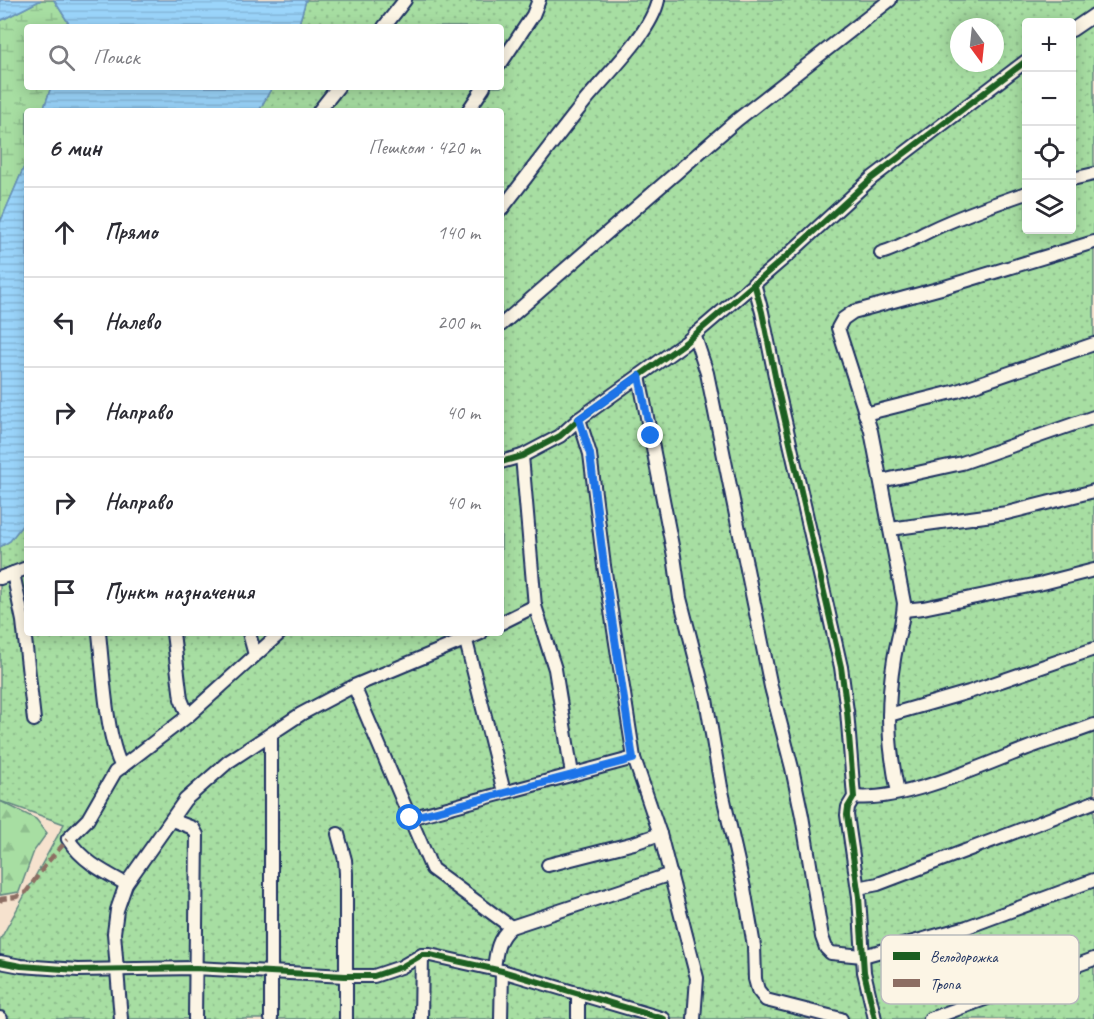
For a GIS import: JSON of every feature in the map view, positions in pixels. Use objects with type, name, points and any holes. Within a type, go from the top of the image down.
[{"type":"street","points":[[386,24],[405,0]]},
{"type":"street","points":[[504,58],[533,15],[540,0]]},
{"type":"street","points":[[504,206],[585,101],[646,29],[658,0]]},
{"type":"street","points":[[504,322],[737,120],[890,0]]},
{"type":"street","points":[[1076,27],[1094,15]]},
{"type":"street","points":[[504,461],[522,456],[560,436],[579,419],[694,334],[789,254],[872,178],[1022,64]]},
{"type":"street","points":[[322,108],[336,90]]},
{"type":"street","points":[[470,108],[482,90]]},
{"type":"street","points":[[1076,178],[1094,174]]},
{"type":"street","points":[[881,253],[906,244],[977,209],[1022,194]]},
{"type":"street","points":[[897,794],[889,742],[889,715],[894,657],[904,610],[871,431],[838,328],[843,319],[853,312],[1094,242]]},
{"type":"street","points":[[754,283],[841,667],[854,797],[848,807],[847,815],[858,888],[864,972],[874,1019]]},
{"type":"street","points":[[694,334],[707,373],[771,687],[792,768],[822,937],[826,948],[831,953],[863,956],[881,951]]},
{"type":"street","points":[[865,414],[957,391],[1094,344]]},
{"type":"street","points":[[639,376],[680,598],[705,699],[721,787],[744,888],[754,946],[758,990],[766,1000],[841,1019]]},
{"type":"street","points":[[881,481],[962,463],[1094,417]]},
{"type":"street","points":[[579,419],[590,454],[633,759],[660,834],[697,978],[694,1019]]},
{"type":"street","points":[[522,456],[535,606],[555,669],[572,774]]},
{"type":"street","points":[[890,529],[1007,513],[1094,491]]},
{"type":"street","points":[[0,578],[24,569]]},
{"type":"street","points":[[904,610],[1043,583],[1094,570]]},
{"type":"street","points":[[13,573],[24,621]]},
{"type":"street","points":[[504,622],[535,606]]},
{"type":"street","points":[[26,636],[34,720]]},
{"type":"street","points":[[99,636],[111,733],[115,756],[122,767]]},
{"type":"street","points":[[173,636],[181,699],[188,716]]},
{"type":"street","points":[[250,636],[255,655]]},
{"type":"street","points":[[126,884],[89,862],[75,849],[69,839],[88,819],[115,772],[188,716],[277,636]]},
{"type":"street","points":[[121,1019],[115,969],[114,933],[117,910],[126,884],[185,800],[228,762],[301,714],[354,686],[475,636]]},
{"type":"street","points":[[466,641],[504,792]]},
{"type":"street","points":[[889,715],[969,692],[1094,648]]},
{"type":"street","points":[[354,686],[432,869],[512,927]]},
{"type":"street","points":[[854,797],[866,798],[897,794],[942,780],[1094,724]]},
{"type":"street","points":[[271,734],[271,1019]]},
{"type":"street","points":[[410,818],[633,759]]},
{"type":"street","points":[[858,888],[878,884],[1094,802]]},
{"type":"street","points":[[172,820],[193,828],[197,835],[195,1019]]},
{"type":"street","points":[[338,834],[346,867],[345,1019]]},
{"type":"street","points":[[548,865],[660,834]]},
{"type":"street","points":[[501,1019],[498,943],[504,933],[512,927],[671,874]]},
{"type":"street","points":[[938,935],[967,927],[1094,880]]},
{"type":"street","points":[[0,962],[21,966],[78,970],[195,968],[374,976],[401,967],[422,956],[430,955],[498,970],[650,1017],[664,1019]]},
{"type":"street","points":[[421,1019],[422,956]]},
{"type":"street","points":[[1079,964],[1094,959]]},
{"type":"street","points":[[578,993],[578,1019]]},
{"type":"street","points":[[930,1019],[971,1004]]},
{"type":"green space","points":[[41,0],[54,0],[69,24],[24,24],[24,90],[50,90],[44,108],[24,108],[24,167],[0,223],[0,21]]},
{"type":"green space","points":[[306,0],[1094,0],[1094,1019],[0,1019],[0,940],[64,824],[0,801],[0,547],[10,541],[24,523],[24,636],[504,636],[504,108],[261,108],[270,90],[504,90],[504,24],[299,24]]},
{"type":"green space","points":[[0,801],[36,819],[47,833],[34,851],[19,892],[0,895]]},
{"type":"water","points":[[0,0],[41,0],[0,21]]},
{"type":"water","points":[[54,0],[306,0],[299,24],[69,24]]},
{"type":"water","points":[[50,90],[270,90],[261,108],[44,108]]},
{"type":"water","points":[[24,167],[24,523],[10,541],[0,547],[0,223]]},
{"type":"marked path","points":[[0,902],[1,899],[16,897],[26,892],[68,839]]},
{"type":"cycle path","points":[[504,461],[522,456],[560,436],[579,419],[685,343],[789,254],[872,178],[1022,64]]},
{"type":"cycle path","points":[[754,283],[841,667],[854,797],[848,807],[847,815],[859,897],[864,972],[875,1019]]},
{"type":"cycle path","points":[[0,962],[21,966],[78,970],[195,968],[374,976],[401,967],[422,955],[430,955],[502,971],[664,1019]]},
{"type":"route","points":[[410,818],[633,759],[590,454],[579,419],[639,376],[651,436]]}]
